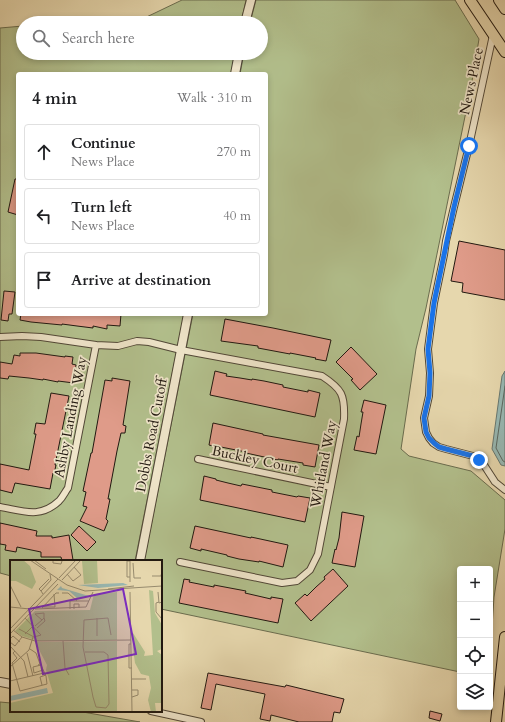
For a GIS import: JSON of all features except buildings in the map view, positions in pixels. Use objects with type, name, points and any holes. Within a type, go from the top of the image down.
[{"type":"main road","points":[[470,0],[505,52]]},
{"type":"main road","points":[[496,722],[505,637]]},
{"type":"street","points":[[247,16],[251,0]]},
{"type":"street","name":"News Place","points":[[493,35],[469,146],[446,241],[434,303],[428,349],[430,373],[429,396],[424,418],[426,432],[434,443],[439,447],[473,456],[484,465],[495,482],[505,490]]},
{"type":"street","points":[[235,72],[238,60]]},
{"type":"street","name":"Dobbs Road Cutoff","points":[[140,560],[188,316]]},
{"type":"street","name":"Ashby Landing Way","points":[[0,337],[41,337],[96,345],[118,346],[137,341],[149,342],[181,350]]},
{"type":"street","name":"Ashby Landing Way","points":[[0,507],[37,513],[48,509],[60,500],[68,488],[96,345]]},
{"type":"street","name":"Whitland Way","points":[[180,562],[282,583],[297,581],[310,570],[318,554],[344,418],[345,404],[341,393],[334,384],[322,376],[181,350]]},
{"type":"street","name":"Buckley Court","points":[[198,459],[330,487]]},
{"type":"street","points":[[0,682],[10,684]]},
{"type":"street","points":[[156,712],[201,722]]},
{"type":"green space","points":[[182,0],[246,0],[243,16],[149,16]]},
{"type":"green space","points":[[256,0],[455,0],[479,39],[471,87],[426,308],[416,349],[401,449],[409,456],[471,471],[505,500],[505,529],[493,612],[493,566],[457,566],[457,671],[162,609],[162,560],[144,560],[193,316],[268,316],[268,72],[240,72],[243,60],[268,60],[268,16],[252,16]]},
{"type":"green space","points":[[16,27],[16,60],[234,60],[231,72],[16,72],[16,316],[184,316],[135,560],[10,560],[10,576],[0,573],[0,28]]},
{"type":"green space","points":[[0,702],[10,703],[10,712],[83,712],[140,722],[0,722]]},
{"type":"water","points":[[505,371],[505,466],[501,465],[492,449],[502,376]]},
{"type":"route","points":[[469,146],[446,241],[434,303],[428,349],[430,373],[429,396],[424,418],[426,432],[429,438],[439,447],[473,456],[479,460]]}]
